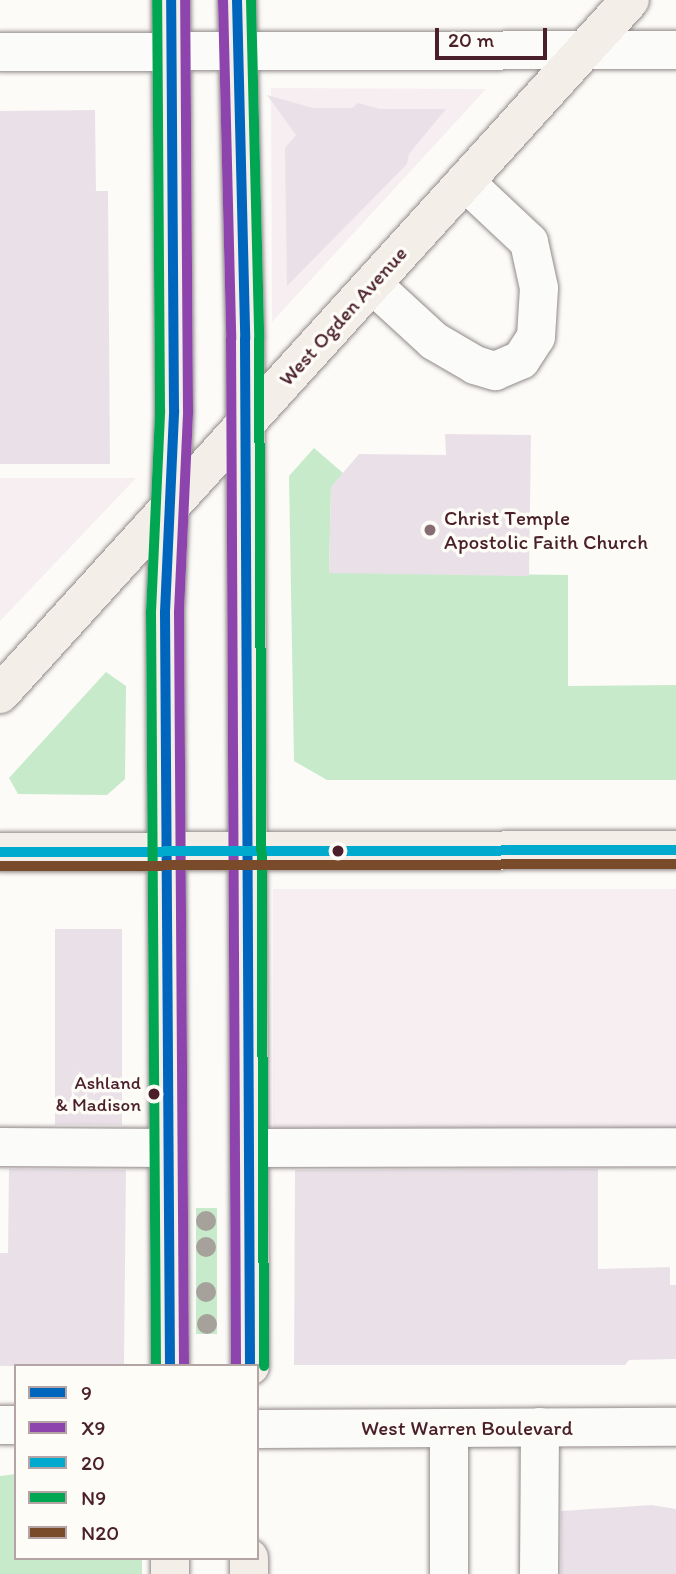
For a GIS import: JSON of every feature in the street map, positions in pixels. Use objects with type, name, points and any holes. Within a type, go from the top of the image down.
[{"type":"main road","points":[[170,1364],[165,612],[172,499],[171,0]]},
{"type":"main road","points":[[237,0],[240,52],[250,1364]]},
{"type":"main road","name":"West Ogden Avenue","points":[[0,694],[172,499],[243,426],[630,0]]},
{"type":"main road","points":[[0,852],[676,850]]},
{"type":"street","points":[[0,52],[676,50]]},
{"type":"street","points":[[372,284],[434,341],[475,365],[495,371],[521,360],[536,337],[538,300],[529,242],[466,182]]},
{"type":"street","points":[[0,1147],[169,1148]]},
{"type":"street","points":[[250,1148],[676,1147]]},
{"type":"street","points":[[539,1574],[540,1427]]},
{"type":"street","name":"West Warren Boulevard","points":[[259,1429],[676,1427]]},
{"type":"street","points":[[449,1428],[449,1574]]},
{"type":"shaded area","points":[[271,88],[486,89],[272,322]]},
{"type":"shaded area","points":[[0,478],[136,478],[0,621]]},
{"type":"shaded area","points":[[273,889],[676,889],[676,1148],[273,1148]]},
{"type":"green space","points":[[314,448],[343,473],[331,488],[329,572],[568,575],[568,686],[676,685],[676,780],[327,780],[294,761],[289,476]]},
{"type":"green space","points":[[106,672],[126,686],[125,779],[107,795],[18,794],[9,778]]},
{"type":"green space","points":[[196,1208],[217,1208],[217,1334],[196,1334]]},
{"type":"green space","points":[[14,1474],[14,1560],[142,1560],[142,1574],[0,1574],[0,1476]]},
{"type":"building","points":[[267,95],[313,108],[352,108],[358,103],[380,109],[446,109],[409,154],[407,164],[287,286],[285,148],[296,135]]},
{"type":"building","points":[[95,110],[96,191],[108,191],[110,464],[0,464],[0,111]]},
{"type":"building","name":"Christ Temple Apostolic Faith Church","points":[[445,434],[531,435],[529,576],[329,573],[331,487],[359,454],[446,455]]},
{"type":"building","points":[[55,929],[122,929],[122,1125],[55,1125]]},
{"type":"building","points":[[9,1169],[126,1170],[124,1364],[0,1366],[0,1253],[8,1253]]},
{"type":"building","points":[[598,1169],[598,1269],[670,1267],[670,1285],[676,1285],[676,1359],[629,1360],[625,1365],[294,1365],[295,1170]]},
{"type":"building","points":[[652,1505],[676,1509],[676,1574],[561,1574],[561,1511]]},
{"type":"transit line","name":"N9","points":[[156,1364],[151,612],[160,410],[157,0]]},
{"type":"transit line","name":"9","points":[[170,1364],[165,612],[174,410],[171,0]]},
{"type":"transit line","name":"X9","points":[[184,1364],[179,612],[188,410],[185,0]]},
{"type":"transit line","name":"X9","points":[[223,0],[231,339],[236,1364]]},
{"type":"transit line","name":"9","points":[[237,0],[245,339],[250,1364]]},
{"type":"transit line","name":"N9","points":[[251,0],[259,339],[264,1366]]},
{"type":"transit line","name":"20","points":[[0,852],[676,850]]},
{"type":"transit line","name":"N20","points":[[0,866],[676,864]]},
{"type":"place","name":"Christ Temple Apostolic Faith Church","points":[[430,530]]},
{"type":"place","name":"Ashland & Madison","points":[[154,1094]]}]
